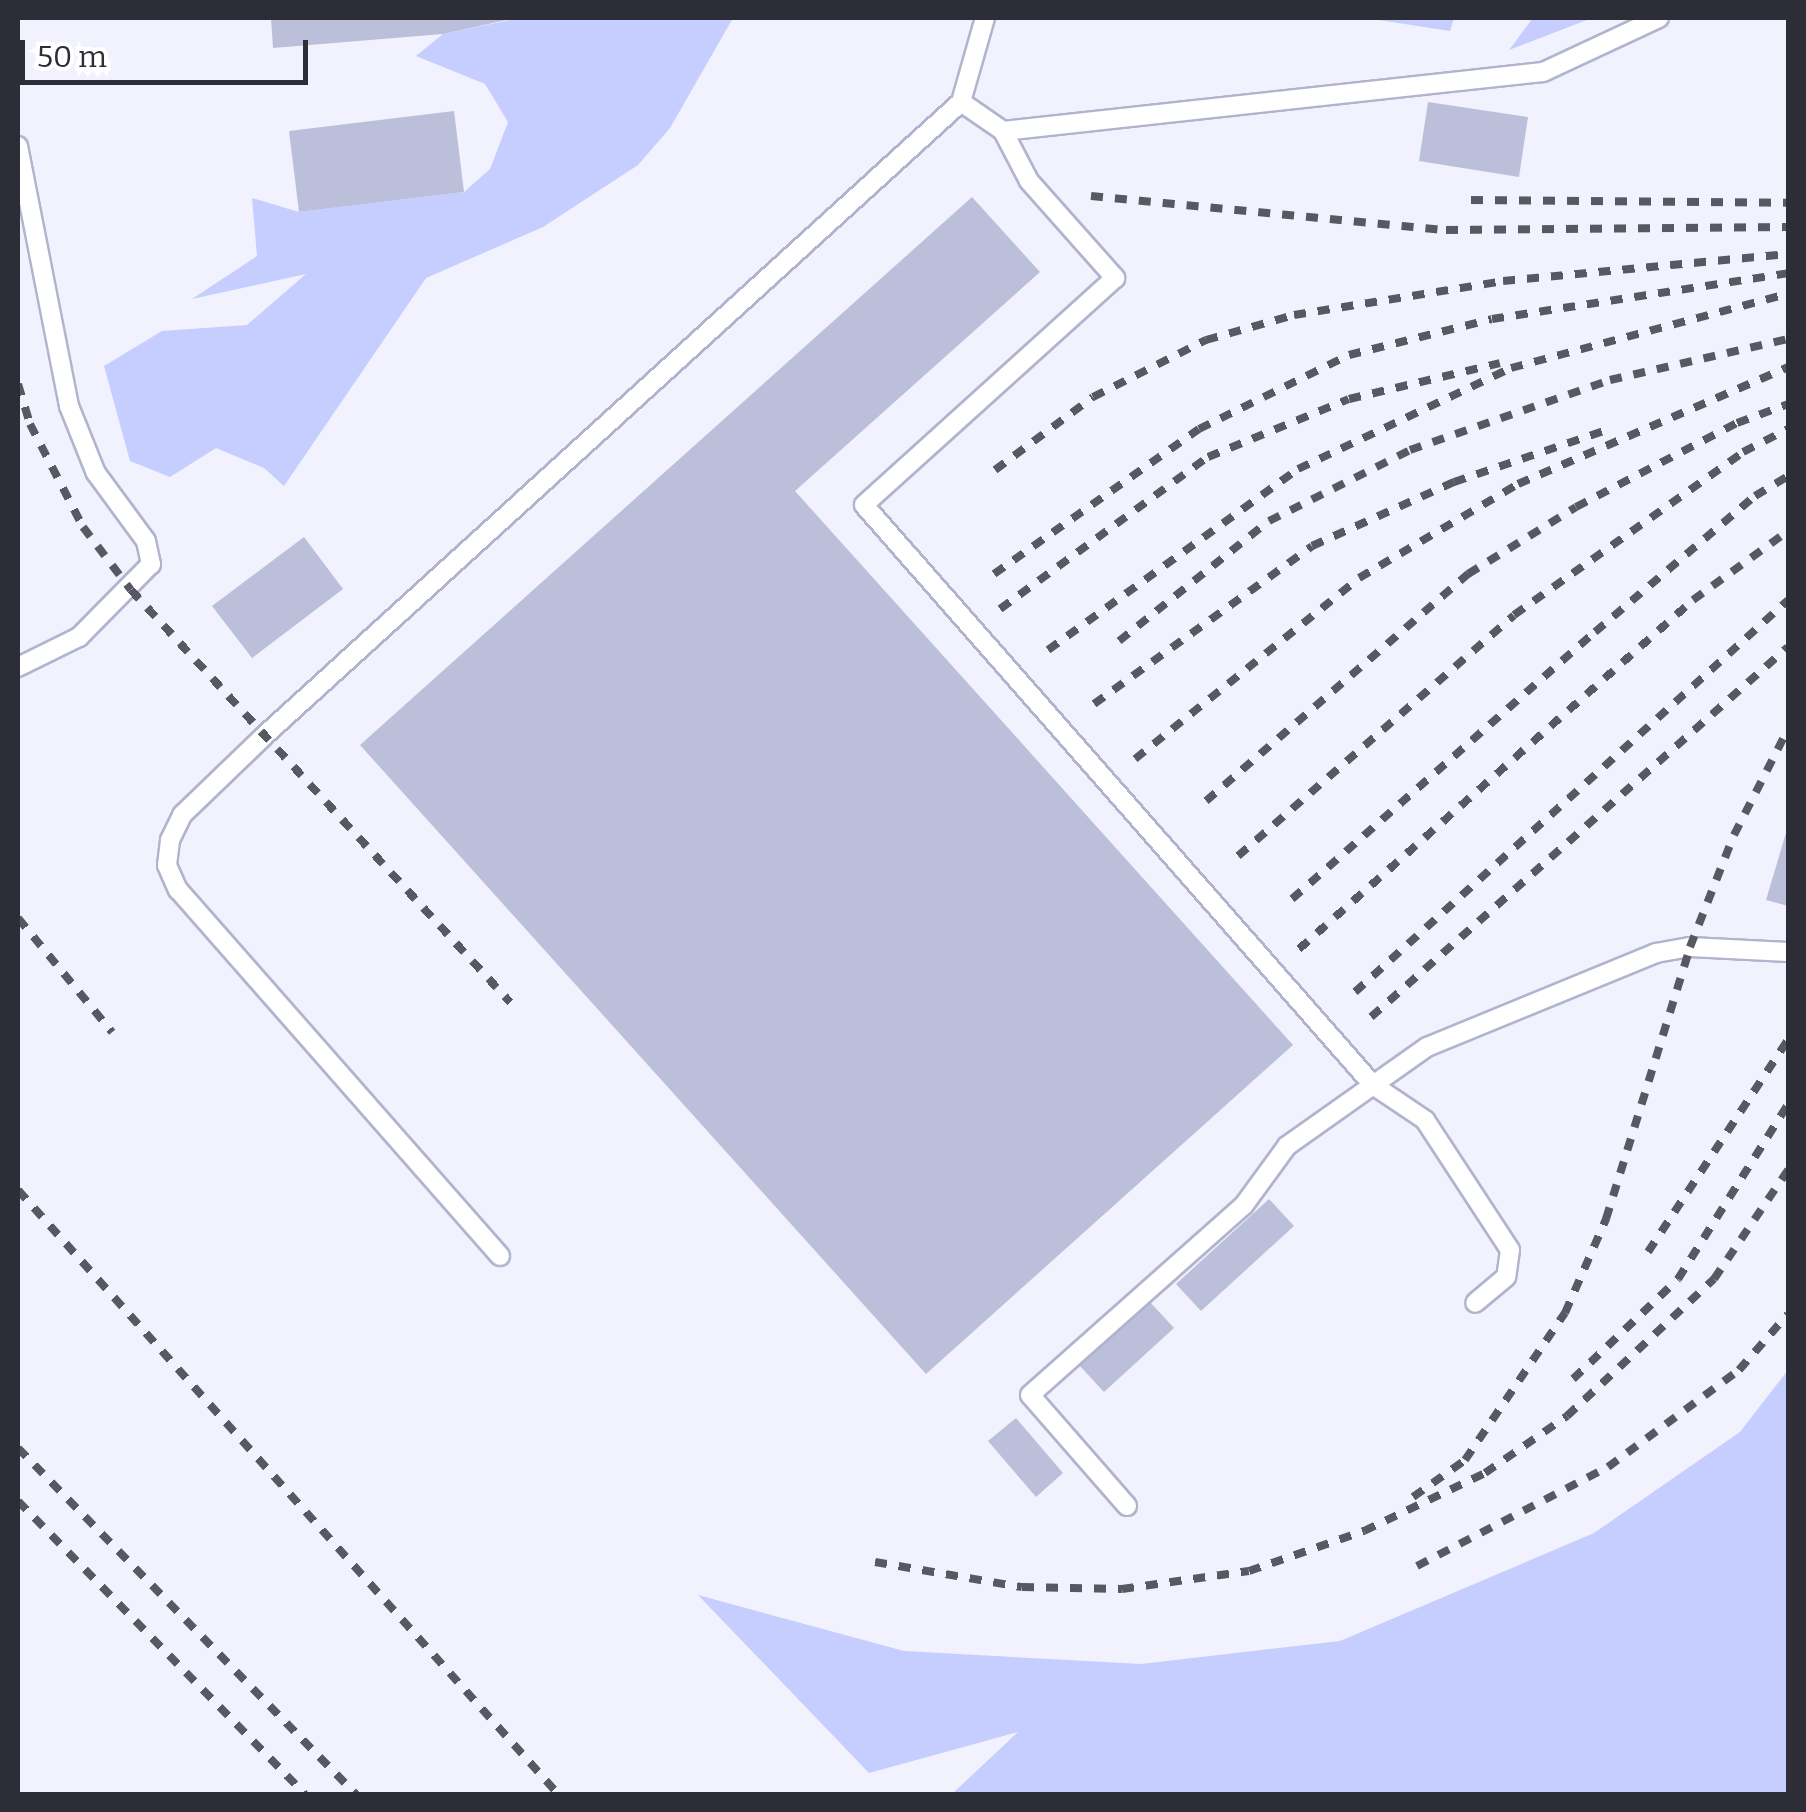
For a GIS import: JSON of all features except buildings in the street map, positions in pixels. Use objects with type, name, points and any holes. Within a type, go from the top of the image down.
[{"type":"lane","points":[[500,1256],[178,890],[167,864],[170,840],[182,815],[264,736],[962,102],[985,18]]},
{"type":"lane","points":[[1002,131],[1543,72],[1659,18]]},
{"type":"lane","points":[[962,102],[1002,131],[1029,180],[1115,278],[864,505],[1373,1084],[1425,1120],[1510,1250],[1506,1277],[1475,1304]]},
{"type":"lane","points":[[18,146],[69,406],[96,474],[146,541],[151,564],[79,637],[18,667]]},
{"type":"lane","points":[[1127,1506],[1030,1395],[1244,1205],[1286,1146],[1427,1047],[1656,952],[1788,952]]},
{"type":"shaded area","points":[[519,18],[733,18],[670,128],[638,165],[543,227],[426,278],[284,486],[264,468],[216,448],[170,477],[130,461],[104,366],[162,331],[247,325],[306,274],[192,299],[257,256],[252,198],[299,212],[464,192],[490,169],[508,122],[485,84],[416,56],[443,34]]},
{"type":"shaded area","points":[[1366,18],[1454,18],[1450,31]]},
{"type":"shaded area","points":[[1533,18],[1592,18],[1509,50]]},
{"type":"shaded area","points":[[1788,1370],[1788,1794],[952,1794],[1018,1732],[869,1773],[698,1595],[904,1651],[1141,1664],[1340,1641],[1594,1533],[1740,1432]]},
{"type":"railway","points":[[1091,196],[1446,230],[1788,227]]},
{"type":"railway","points":[[1471,200],[1788,203]]},
{"type":"railway","points":[[995,470],[1093,397],[1206,340],[1294,315],[1503,281],[1788,254]]},
{"type":"railway","points":[[994,574],[1199,429],[1349,355],[1492,319],[1788,273]]},
{"type":"railway","points":[[1048,650],[1298,469],[1511,368],[1788,294]]},
{"type":"railway","points":[[1119,641],[1269,521],[1410,450],[1610,380],[1788,339]]},
{"type":"railway","points":[[1000,609],[1208,457],[1349,399],[1500,363]]},
{"type":"railway","points":[[1135,759],[1359,578],[1518,484],[1788,367]]},
{"type":"railway","points":[[18,384],[30,424],[83,527],[131,590],[510,1002]]},
{"type":"railway","points":[[1206,801],[1468,574],[1576,507],[1737,423],[1788,404]]},
{"type":"railway","points":[[1094,704],[1312,546],[1454,482],[1610,429]]},
{"type":"railway","points":[[1238,856],[1514,615],[1743,452],[1788,429]]},
{"type":"railway","points":[[1292,899],[1595,632],[1755,496],[1788,476]]},
{"type":"railway","points":[[1299,949],[1693,600],[1788,531]]},
{"type":"railway","points":[[1355,992],[1788,600]]},
{"type":"railway","points":[[1371,1017],[1788,647]]},
{"type":"railway","points":[[1413,1497],[1465,1460],[1565,1313],[1606,1219],[1690,947],[1734,835],[1788,729]]},
{"type":"railway","points":[[18,918],[112,1032]]},
{"type":"railway","points":[[1648,1252],[1788,1040]]},
{"type":"railway","points":[[1573,1379],[1678,1279],[1788,1104]]},
{"type":"railway","points":[[875,1562],[1022,1587],[1122,1589],[1249,1571],[1364,1531],[1485,1473],[1567,1416],[1714,1279],[1788,1170]]},
{"type":"railway","points":[[18,1190],[558,1794]]},
{"type":"railway","points":[[1417,1566],[1608,1467],[1739,1370],[1788,1314]]},
{"type":"railway","points":[[18,1448],[356,1794]]},
{"type":"railway","points":[[18,1501],[305,1794]]}]
